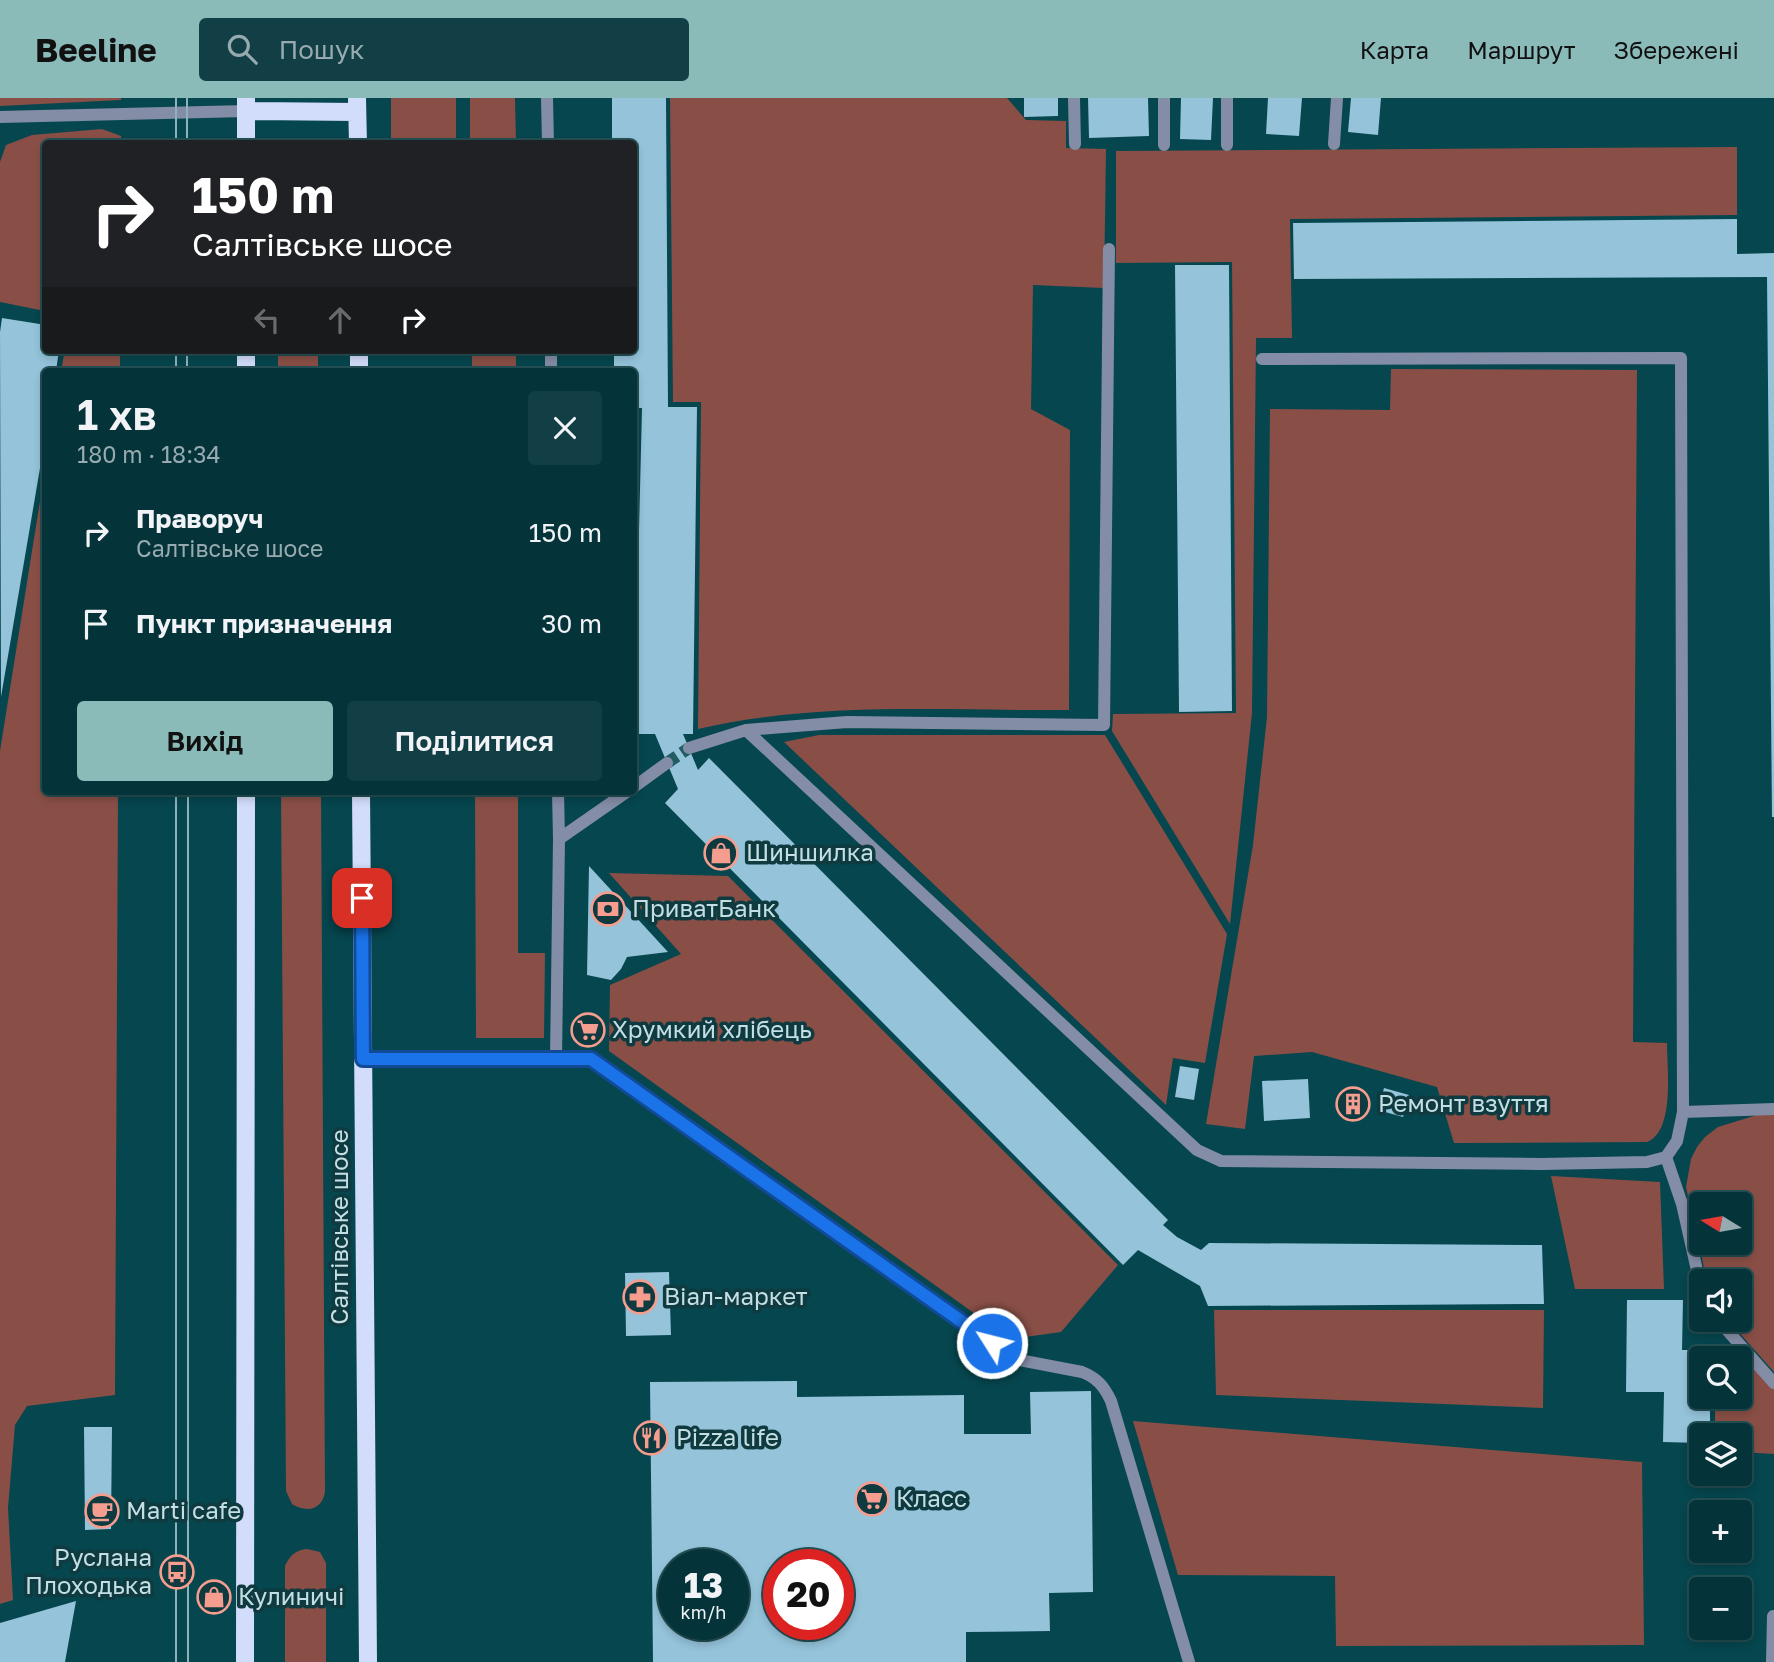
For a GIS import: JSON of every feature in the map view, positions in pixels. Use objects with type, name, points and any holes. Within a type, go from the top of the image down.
[{"type":"main road","points":[[246,140],[246,104],[357,105],[358,140]]},
{"type":"main road","points":[[245,1662],[246,795]]},
{"type":"main road","name":"Салтівське шосе","points":[[361,795],[368,1662]]},
{"type":"lane","points":[[547,98],[548,140]]},
{"type":"lane","points":[[1074,98],[1075,145]]},
{"type":"lane","points":[[1164,98],[1164,145]]},
{"type":"lane","points":[[1227,98],[1227,145]]},
{"type":"lane","points":[[1334,144],[1337,98]]},
{"type":"lane","points":[[0,117],[246,104]]},
{"type":"lane","points":[[689,748],[746,730],[847,722],[1104,725],[1109,248]]},
{"type":"lane","points":[[746,730],[1197,1150],[1221,1161],[1541,1164],[1647,1162],[1666,1157],[1677,1141],[1683,1112],[1681,358],[1262,359]]},
{"type":"lane","points":[[637,785],[667,763]]},
{"type":"lane","points":[[556,1059],[558,795]]},
{"type":"lane","points":[[559,839],[622,795]]},
{"type":"lane","points":[[363,1059],[591,1059],[1014,1359],[1082,1372],[1101,1382],[1111,1401],[1189,1662]]},
{"type":"lane","points":[[1683,1112],[1774,1109]]},
{"type":"lane","points":[[1666,1157],[1682,1204],[1697,1269]]},
{"type":"lane","points":[[1729,1332],[1774,1383]]},
{"type":"lane","points":[[1772,1662],[1773,1616]]},
{"type":"shaded area","points":[[0,98],[121,98],[121,100],[0,106]]},
{"type":"shaded area","points":[[391,98],[456,98],[456,140],[391,140]]},
{"type":"shaded area","points":[[470,98],[515,98],[516,140],[470,140]]},
{"type":"shaded area","points":[[670,98],[1007,98],[1026,120],[1066,121],[1066,148],[1106,149],[1104,288],[1033,285],[1031,409],[1070,430],[1069,710],[836,711],[743,720],[698,729],[701,402],[673,402]]},
{"type":"shaded area","points":[[102,129],[121,136],[121,140],[42,140],[42,310],[0,302],[0,162],[6,145],[32,135]]},
{"type":"shaded area","points":[[1737,147],[1737,215],[1290,219],[1292,338],[1256,338],[1252,713],[1230,924],[1112,731],[1113,714],[1236,713],[1232,262],[1116,263],[1116,151]]},
{"type":"shaded area","points":[[64,354],[120,354],[120,368],[62,368]]},
{"type":"shaded area","points":[[278,354],[318,354],[318,368],[278,368]]},
{"type":"shaded area","points":[[472,354],[516,354],[516,368],[472,368]]},
{"type":"shaded area","points":[[1391,369],[1637,370],[1633,1042],[1667,1043],[1668,1083],[1666,1113],[1662,1126],[1656,1136],[1647,1142],[1454,1143],[1437,1087],[1312,1052],[1254,1056],[1245,1129],[1206,1124],[1253,845],[1267,717],[1270,409],[1390,410]]},
{"type":"shaded area","points":[[42,489],[42,795],[118,795],[115,1395],[27,1406],[15,1425],[8,1508],[13,1600],[0,1604],[0,751]]},
{"type":"shaded area","points":[[819,735],[1105,735],[1227,934],[1205,1063],[1173,1058],[1166,1105],[784,742]]},
{"type":"shaded area","points":[[281,795],[321,795],[325,1492],[321,1503],[308,1509],[292,1504],[286,1491]]},
{"type":"shaded area","points":[[475,795],[518,795],[518,953],[545,953],[544,1038],[476,1038]]},
{"type":"shaded area","points":[[609,873],[728,876],[1118,1265],[1061,1332],[1010,1339],[609,1051],[610,985],[681,954]]},
{"type":"shaded area","points":[[1774,1114],[1774,1372],[1739,1332],[1752,1332],[1752,1269],[1704,1269],[1701,1255],[1752,1255],[1752,1192],[1689,1192],[1689,1200],[1686,1187],[1691,1159],[1705,1137],[1718,1127],[1757,1115]]},
{"type":"shaded area","points":[[1551,1176],[1660,1182],[1664,1289],[1575,1289]]},
{"type":"shaded area","points":[[1214,1310],[1544,1310],[1543,1408],[1216,1395]]},
{"type":"shaded area","points":[[1752,1365],[1774,1389],[1774,1454],[1752,1453],[1752,1423],[1715,1423],[1715,1409],[1752,1409]]},
{"type":"shaded area","points":[[1133,1421],[1642,1462],[1644,1645],[1336,1646],[1335,1576],[1178,1575]]},
{"type":"shaded area","points":[[307,1549],[320,1552],[326,1563],[326,1662],[285,1662],[285,1566],[294,1554]]},
{"type":"building","points":[[612,98],[666,98],[668,407],[697,407],[693,734],[683,734],[698,770],[709,758],[1168,1220],[1163,1225],[1177,1237],[1201,1250],[1209,1243],[1542,1245],[1544,1304],[1208,1306],[1200,1286],[1138,1250],[1123,1265],[665,803],[678,789],[655,734],[637,734],[642,408],[637,408],[637,368],[614,368],[614,354],[637,354],[637,140],[612,140]]},
{"type":"building","points":[[1024,98],[1058,98],[1058,116],[1024,117]]},
{"type":"building","points":[[1088,98],[1148,98],[1149,136],[1089,138]]},
{"type":"building","points":[[1181,98],[1213,98],[1211,140],[1180,139]]},
{"type":"building","points":[[1268,98],[1302,98],[1299,136],[1266,134]]},
{"type":"building","points":[[1351,98],[1381,98],[1378,135],[1348,132]]},
{"type":"building","points":[[1737,219],[1737,254],[1774,253],[1774,817],[1767,277],[1294,279],[1293,223]]},
{"type":"building","points":[[1175,265],[1229,265],[1232,711],[1179,712]]},
{"type":"building","points":[[2,318],[42,324],[42,354],[58,354],[56,368],[42,368],[42,456],[1,697]]},
{"type":"building","name":"ПриватБанк","points":[[589,866],[668,952],[627,957],[611,980],[587,975]]},
{"type":"building","points":[[1180,1066],[1199,1069],[1194,1100],[1175,1097]]},
{"type":"building","points":[[1308,1079],[1310,1118],[1264,1121],[1262,1081]]},
{"type":"building","points":[[1384,1088],[1409,1095],[1403,1117],[1378,1110]]},
{"type":"building","name":"Ремонт взуття","points":[[1344,1097],[1363,1098],[1362,1111],[1343,1110]]},
{"type":"building","points":[[669,1272],[671,1335],[626,1336],[625,1273]]},
{"type":"building","points":[[1627,1300],[1683,1300],[1682,1350],[1689,1350],[1689,1409],[1710,1409],[1710,1423],[1689,1423],[1689,1443],[1663,1442],[1664,1392],[1626,1392]]},
{"type":"building","name":"Класс","points":[[797,1381],[797,1397],[964,1395],[964,1434],[1031,1434],[1030,1392],[1091,1391],[1093,1592],[1049,1593],[1050,1631],[966,1632],[966,1662],[653,1662],[650,1382]]},
{"type":"building","points":[[84,1427],[112,1427],[111,1529],[85,1530]]},
{"type":"building","points":[[76,1601],[65,1662],[0,1662],[0,1623]]},
{"type":"tunnel","points":[[667,763],[689,748]]},
{"type":"tram line","points":[[176,98],[176,140]]},
{"type":"tram line","points":[[187,98],[187,140]]},
{"type":"tram line","points":[[176,354],[176,368]]},
{"type":"tram line","points":[[187,354],[187,368]]},
{"type":"tram line","points":[[176,795],[176,1662]]},
{"type":"tram line","points":[[188,795],[188,1662]]},
{"type":"place","name":"Шиншилка","points":[[721,853]]},
{"type":"place","name":"ПриватБанк","points":[[608,909]]},
{"type":"place","name":"Хрумкий хлібець","points":[[588,1030]]},
{"type":"place","name":"Ремонт взуття","points":[[1353,1104]]},
{"type":"place","name":"Віал-маркет","points":[[640,1297]]},
{"type":"place","name":"Pizza life","points":[[651,1438]]},
{"type":"place","name":"Класс","points":[[872,1499]]},
{"type":"place","name":"Marti cafe","points":[[102,1511]]},
{"type":"place","name":"Руслана Плоходька","points":[[177,1572]]},
{"type":"place","name":"Кулиничі","points":[[214,1597]]},
{"type":"route","points":[[362,898],[363,1059],[591,1059],[992,1343]]}]
